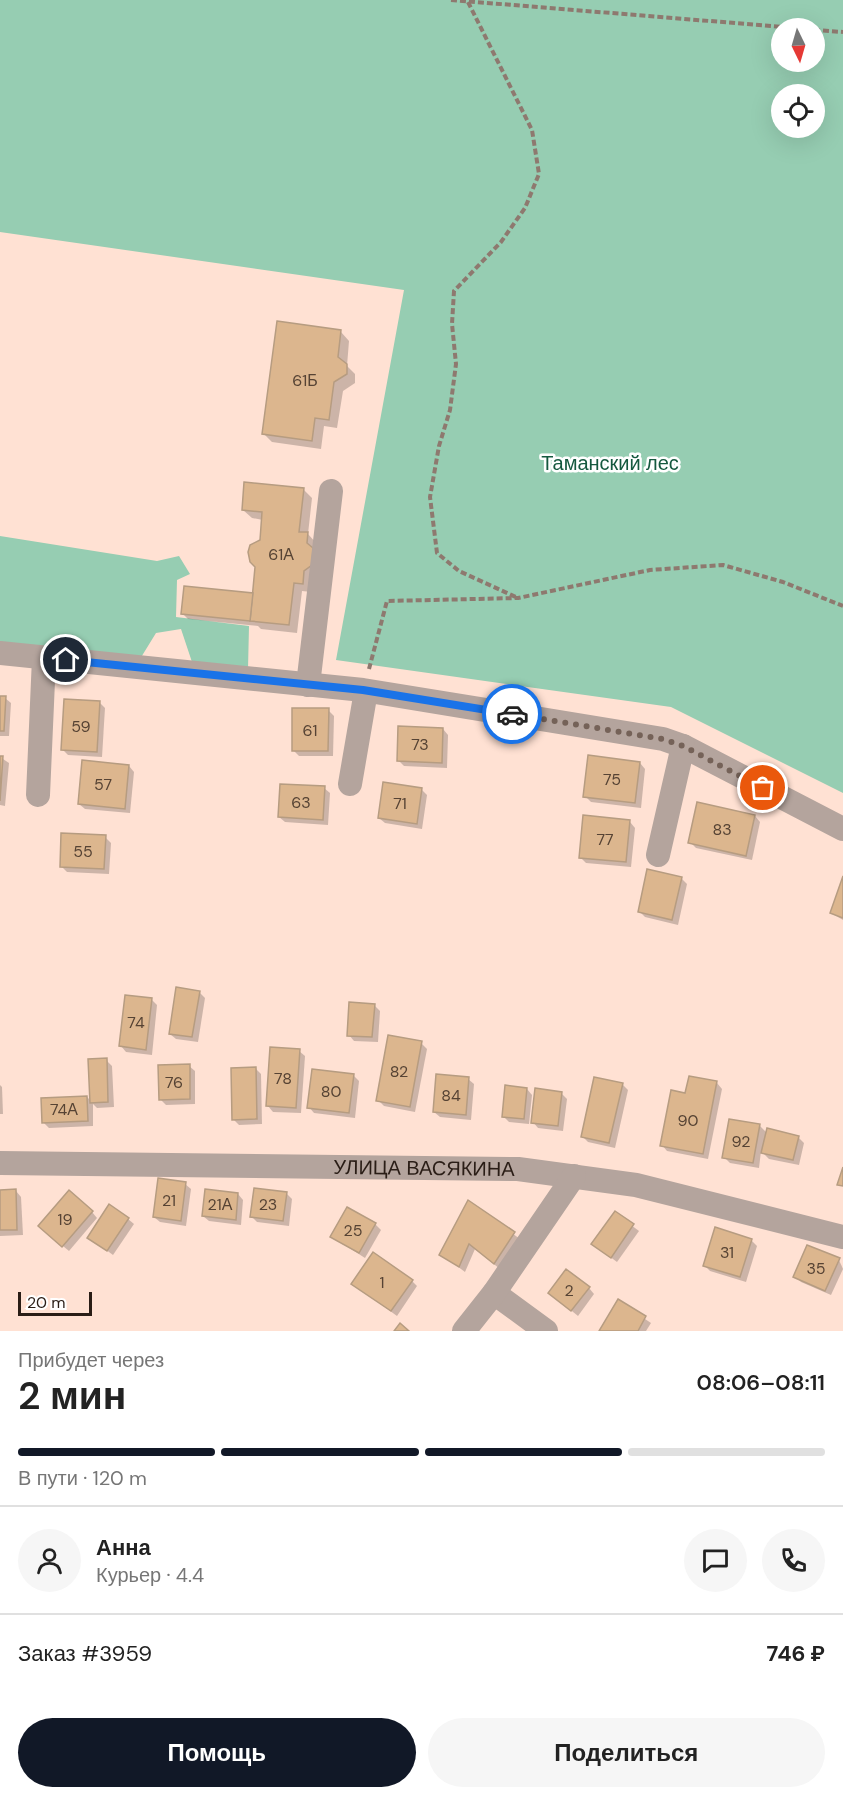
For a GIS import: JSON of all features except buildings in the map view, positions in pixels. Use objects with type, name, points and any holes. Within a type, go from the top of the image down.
[{"type":"street","points":[[308,685],[331,491]]},
{"type":"street","points":[[0,653],[364,691],[663,739],[683,746],[843,829]]},
{"type":"street","points":[[38,795],[44,658]]},
{"type":"street","points":[[350,783],[364,691]]},
{"type":"street","points":[[658,855],[683,746]]},
{"type":"street","name":"УЛИЦА ВАСЯКИНА","points":[[0,1163],[518,1169],[636,1185],[843,1237]]},
{"type":"street","points":[[464,1331],[494,1293],[574,1176]]},
{"type":"street","points":[[494,1293],[546,1331]]},
{"type":"path","points":[[451,0],[771,26]]},
{"type":"path","points":[[468,2],[532,130],[539,174],[525,208],[501,242],[454,291],[452,324],[456,364],[450,410],[439,446],[430,497],[436,553],[459,571],[518,598]]},
{"type":"path","points":[[825,31],[843,32]]},
{"type":"path","points":[[364,691],[387,601],[518,598],[650,570],[723,565],[783,582],[843,606]]},
{"type":"green space","name":"Таманский лес","points":[[0,0],[843,0],[843,793],[671,707],[336,660],[404,290],[0,232]]},
{"type":"green space","points":[[0,536],[157,561],[179,556],[190,574],[177,580],[176,617],[249,626],[248,669],[193,665],[181,629],[156,633],[140,659],[0,643]]},
{"type":"way so far","points":[[512,714],[663,739],[683,746],[763,788]]},
{"type":"route","points":[[66,660],[363,690],[512,714]]}]
